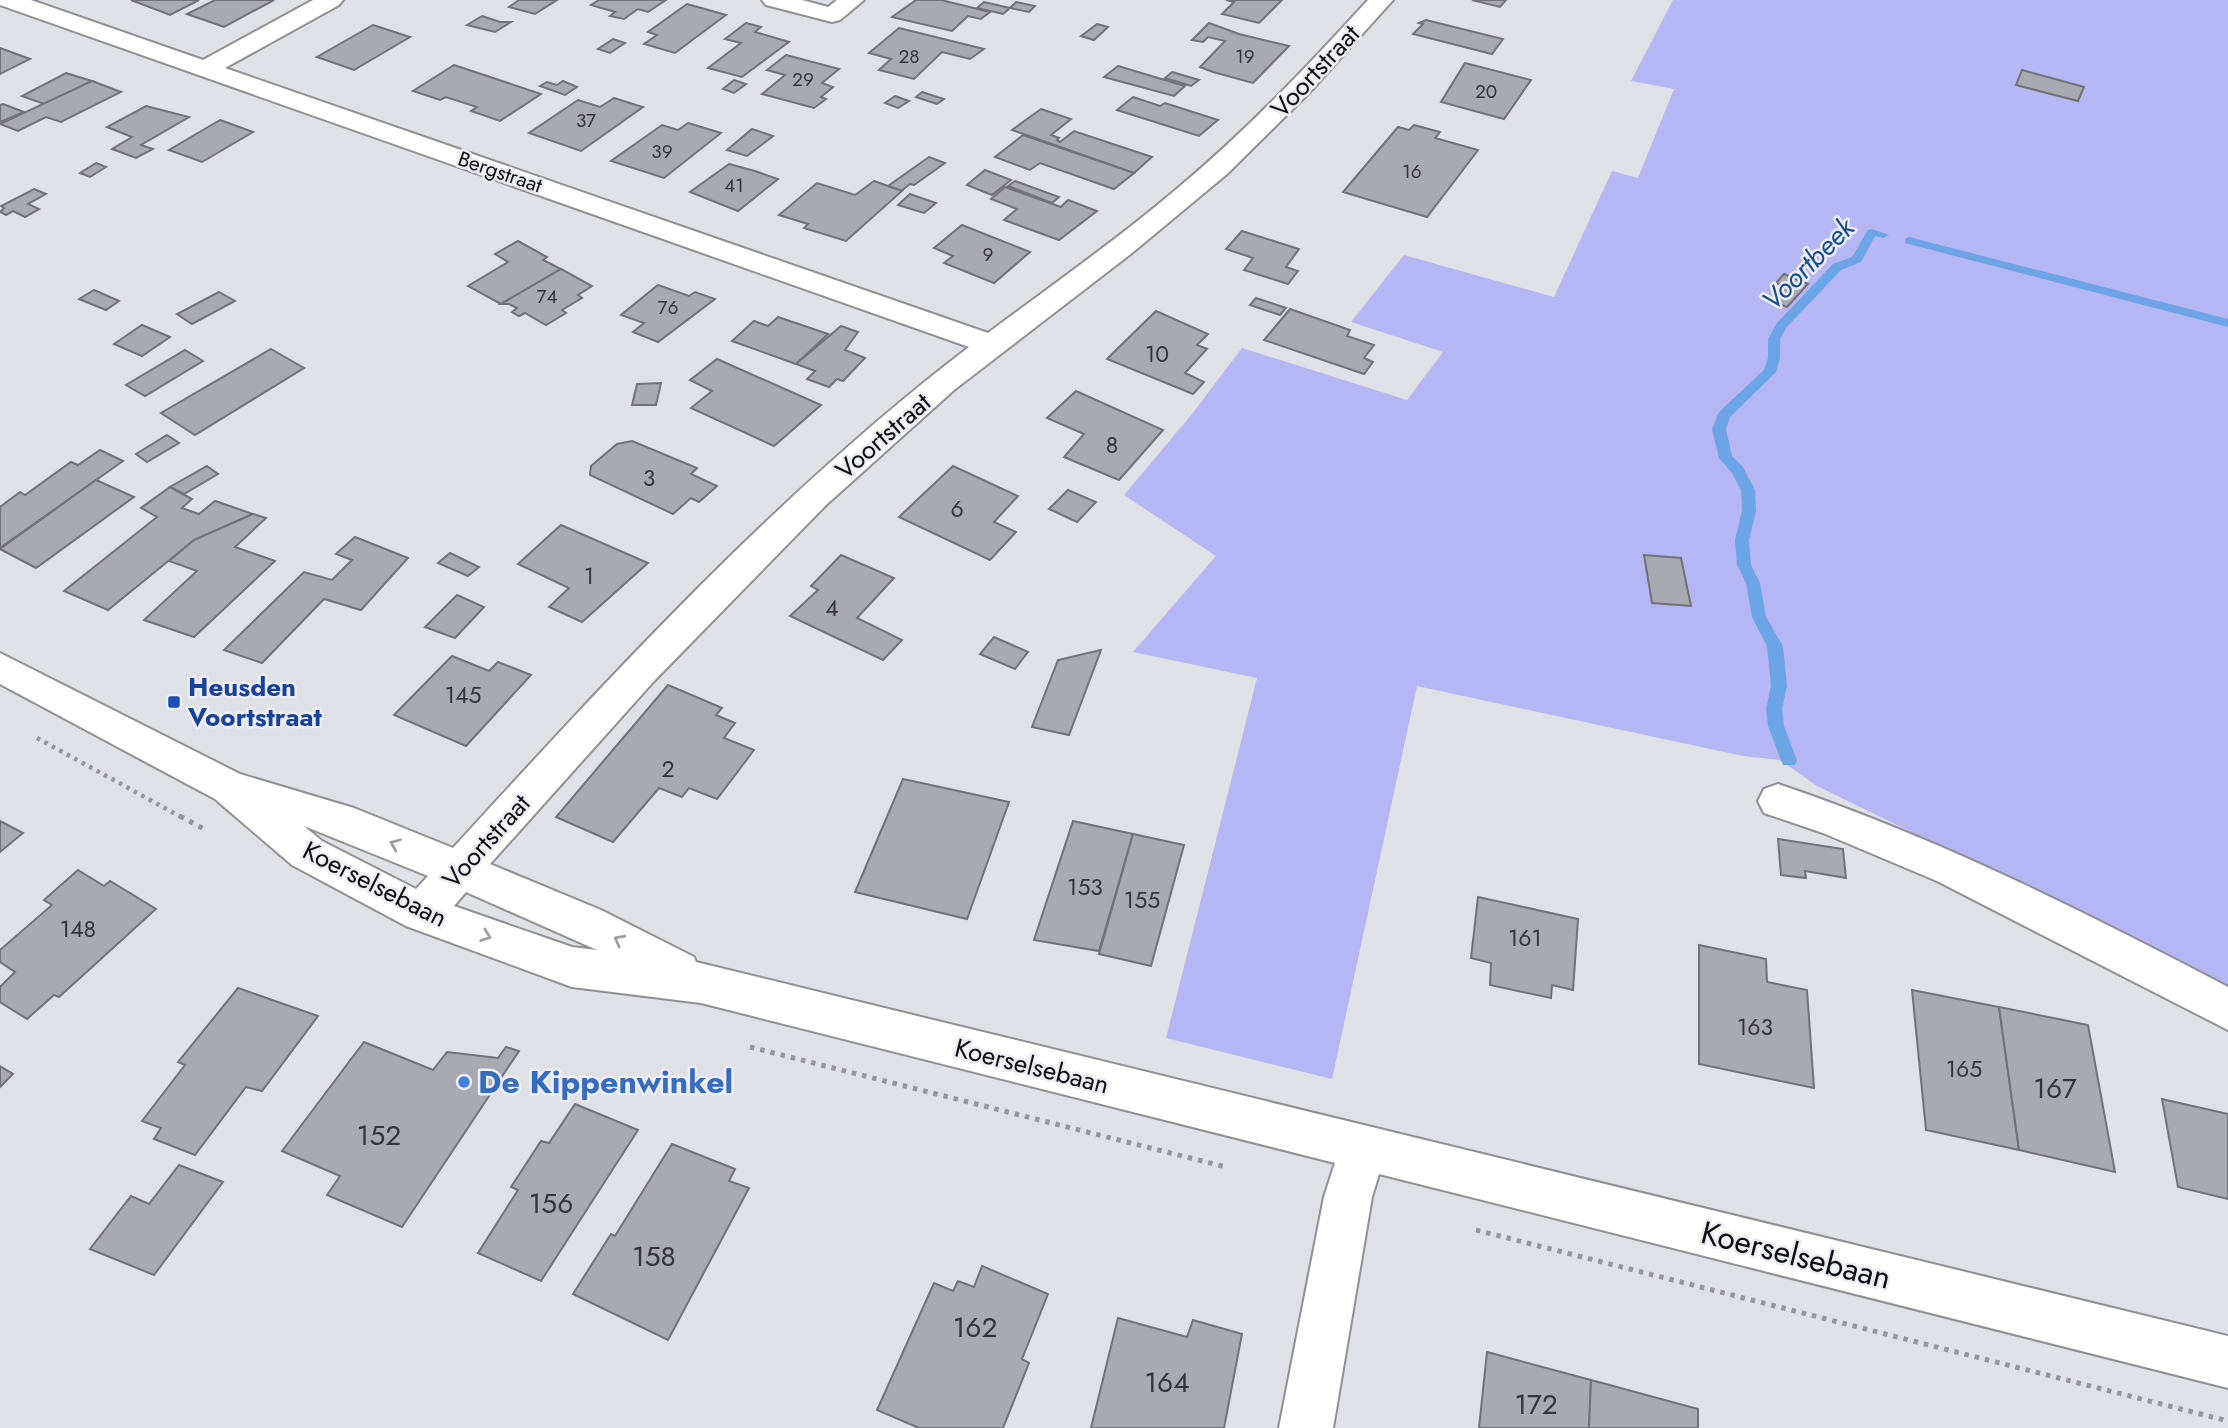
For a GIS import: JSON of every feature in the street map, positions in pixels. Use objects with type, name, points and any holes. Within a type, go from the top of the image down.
[{"type":"street","name":"Bergstraat","points":[[8,0],[992,345]]},
{"type":"street","points":[[206,68],[331,0]]},
{"type":"street","points":[[774,0],[832,15],[852,0]]},
{"type":"street","name":"Voortstraat","points":[[421,913],[731,574],[876,439],[992,345],[1158,218],[1236,153],[1303,87],[1381,0]]},
{"type":"street","name":"Koerselsebaan","points":[[0,667],[229,787],[340,820],[586,923],[701,984]]},
{"type":"street","name":"Koerselsebaan","points":[[229,787],[307,853],[421,913],[572,967],[701,984],[2228,1362]]},
{"type":"street","points":[[1778,801],[1833,818],[1940,862],[2228,1010]]},
{"type":"street","points":[[1306,1428],[1348,1197],[1363,1147]]},
{"type":"path","points":[[24,732],[207,831]]},
{"type":"shaded area","points":[[1673,0],[2228,0],[2228,987],[1817,786],[1780,760],[1743,756],[1417,686],[1332,1079],[1166,1038],[1257,678],[1133,652],[1216,556],[1124,495],[1192,414],[1242,348],[1407,400],[1443,352],[1351,322],[1404,255],[1554,297],[1612,171],[1638,178],[1674,89],[1631,81]]},
{"type":"building","points":[[131,0],[199,0],[170,15]]},
{"type":"building","points":[[215,0],[274,0],[224,27],[187,14]]},
{"type":"building","points":[[519,0],[557,0],[535,14],[509,7]]},
{"type":"building","points":[[599,0],[666,0],[648,12],[638,9],[624,19],[610,16],[615,12],[591,5]]},
{"type":"building","points":[[916,0],[941,0],[990,12],[981,19],[968,16],[952,31],[892,17]]},
{"type":"building","points":[[1226,0],[1282,0],[1259,23],[1222,14],[1234,2]]},
{"type":"building","points":[[1472,0],[1506,0],[1500,7]]},
{"type":"building","points":[[984,2],[1010,8],[1003,14],[977,8]]},
{"type":"building","points":[[1016,2],[1035,6],[1029,12],[1010,8]]},
{"type":"building","points":[[687,4],[726,15],[675,53],[644,44],[657,35],[648,32]]},
{"type":"building","points":[[482,16],[500,22],[511,22],[495,32],[467,25]]},
{"type":"building","points":[[1426,20],[1503,39],[1492,54],[1413,34],[1423,24],[1419,23]]},
{"type":"building","points":[[746,23],[761,27],[755,32],[789,42],[742,77],[708,68],[741,43],[725,39]]},
{"type":"building","points":[[1209,23],[1239,34],[1289,46],[1253,83],[1213,72],[1200,67],[1225,41],[1208,37],[1203,42],[1192,40]]},
{"type":"building","points":[[1097,24],[1108,27],[1094,40],[1081,36]]},
{"type":"building","points":[[373,25],[410,37],[354,70],[317,57]]},
{"type":"building","points":[[899,28],[984,49],[970,59],[942,52],[914,79],[879,70],[891,59],[869,53]]},
{"type":"building","points":[[613,39],[625,43],[610,53],[598,49]]},
{"type":"building","points":[[0,48],[30,59],[0,74]]},
{"type":"building","points":[[786,55],[839,69],[822,83],[833,87],[821,97],[826,99],[814,108],[762,94],[785,75],[767,70]]},
{"type":"building","points":[[1465,63],[1531,80],[1504,119],[1441,102]]},
{"type":"building","points":[[454,65],[541,94],[500,121],[471,111],[477,107],[446,97],[440,100],[413,91]]},
{"type":"building","points":[[1118,66],[1185,86],[1174,96],[1104,77]]},
{"type":"building","points":[[2022,70],[2084,87],[2078,101],[2016,85]]},
{"type":"building","points":[[1172,72],[1199,80],[1191,86],[1165,78]]},
{"type":"building","points":[[66,73],[92,81],[47,105],[22,96]]},
{"type":"building","points":[[734,80],[746,84],[734,93],[723,89]]},
{"type":"building","points":[[92,81],[121,92],[61,122],[46,117],[18,131],[0,124]]},
{"type":"building","points":[[563,81],[577,87],[565,95],[540,86],[547,82],[557,85]]},
{"type":"building","points":[[922,92],[944,99],[937,104],[916,97]]},
{"type":"building","points":[[895,96],[909,101],[898,108],[885,103]]},
{"type":"building","points":[[1133,97],[1160,106],[1165,103],[1218,120],[1199,136],[1117,110]]},
{"type":"building","points":[[614,98],[643,107],[581,151],[529,133],[578,100],[600,107]]},
{"type":"building","points":[[0,105],[24,112],[0,122]]},
{"type":"building","points":[[146,106],[189,117],[141,145],[153,149],[136,158],[112,149],[132,137],[107,127]]},
{"type":"building","points":[[1041,109],[1071,119],[1051,135],[1059,138],[1057,140],[1060,142],[1074,131],[1152,157],[1134,173],[1012,130]]},
{"type":"building","points":[[220,120],[253,132],[202,162],[169,150]]},
{"type":"building","points":[[688,123],[721,133],[664,178],[611,161],[662,125],[678,130]]},
{"type":"building","points":[[1414,125],[1440,132],[1435,138],[1478,150],[1427,217],[1343,192],[1398,127],[1409,130]]},
{"type":"building","points":[[752,129],[773,136],[747,156],[727,150]]},
{"type":"building","points":[[1023,135],[1134,173],[1114,189],[1040,163],[1030,170],[995,157]]},
{"type":"building","points":[[929,157],[945,163],[901,191],[888,186]]},
{"type":"building","points":[[96,163],[106,167],[90,177],[80,173]]},
{"type":"building","points":[[729,164],[778,179],[738,211],[690,192]]},
{"type":"building","points":[[985,170],[1011,180],[992,195],[967,185]]},
{"type":"building","points":[[874,181],[902,191],[846,241],[804,228],[808,224],[779,215],[817,183],[855,195]]},
{"type":"building","points":[[1015,181],[1059,197],[1052,203],[1008,186]]},
{"type":"building","points":[[1005,187],[1061,207],[1068,200],[1097,211],[1059,240],[1004,220],[1017,209],[991,199]]},
{"type":"building","points":[[34,189],[46,194],[28,204],[39,209],[25,217],[13,211],[6,215],[0,212],[4,208],[1,206]]},
{"type":"building","points":[[910,194],[936,203],[924,213],[898,205]]},
{"type":"building","points":[[962,225],[1030,252],[994,283],[944,263],[953,256],[934,248]]},
{"type":"building","points":[[1242,231],[1299,249],[1286,267],[1298,271],[1288,284],[1244,270],[1253,258],[1226,249]]},
{"type":"building","points":[[518,241],[547,257],[543,260],[561,269],[501,304],[468,286],[508,262],[495,254]]},
{"type":"building","points":[[561,269],[592,286],[578,295],[582,298],[562,310],[566,313],[546,325],[525,313],[519,316],[512,312],[517,308],[509,304],[501,304]]},
{"type":"building","points":[[1784,274],[1808,284],[1787,307],[1770,301],[1782,285],[1776,283]]},
{"type":"building","points":[[658,285],[689,296],[695,292],[715,299],[658,342],[633,332],[644,323],[621,315]]},
{"type":"building","points":[[94,290],[119,301],[106,310],[79,299]]},
{"type":"building","points":[[219,292],[235,301],[192,324],[177,314]]},
{"type":"building","points":[[1256,298],[1286,308],[1280,315],[1250,305]]},
{"type":"building","points":[[1290,309],[1350,330],[1347,336],[1374,345],[1364,358],[1373,362],[1364,374],[1264,340]]},
{"type":"building","points":[[1156,311],[1208,334],[1197,345],[1207,349],[1185,373],[1204,382],[1193,394],[1107,359]]},
{"type":"building","points":[[778,317],[828,334],[796,364],[732,341],[754,321],[768,326]]},
{"type":"building","points":[[142,325],[170,337],[142,356],[114,344]]},
{"type":"building","points":[[841,326],[858,332],[845,350],[865,358],[843,381],[837,379],[829,387],[807,379],[815,371],[796,364]]},
{"type":"building","points":[[271,349],[304,368],[195,435],[161,413]]},
{"type":"building","points":[[185,350],[203,361],[145,396],[126,385]]},
{"type":"building","points":[[717,359],[821,405],[774,446],[691,408],[712,391],[690,380]]},
{"type":"building","points":[[661,383],[656,405],[632,405],[637,384]]},
{"type":"building","points":[[1076,391],[1163,430],[1119,480],[1064,457],[1084,434],[1047,418]]},
{"type":"building","points":[[167,435],[179,443],[147,462],[136,454]]},
{"type":"building","points":[[632,441],[697,468],[691,474],[717,486],[699,502],[691,498],[673,514],[590,475],[591,466],[617,444]]},
{"type":"building","points":[[100,450],[123,461],[0,548],[0,507],[20,492],[25,495],[71,462],[78,465]]},
{"type":"building","points":[[207,466],[218,474],[184,494],[170,487]]},
{"type":"building","points":[[953,466],[1018,496],[994,522],[1016,532],[990,560],[899,517]]},
{"type":"building","points":[[96,480],[134,497],[36,568],[0,549]]},
{"type":"building","points":[[170,487],[192,499],[182,508],[199,514],[215,501],[253,514],[194,540],[108,610],[64,591],[157,517],[141,508]]},
{"type":"building","points":[[1068,490],[1096,502],[1077,522],[1049,509]]},
{"type":"building","points":[[253,514],[266,518],[235,547],[275,561],[194,637],[144,620],[197,571],[169,561],[194,540]]},
{"type":"building","points":[[561,525],[648,563],[582,622],[549,607],[569,588],[518,564]]},
{"type":"building","points":[[355,537],[408,558],[361,610],[324,599],[262,663],[224,650],[304,572],[332,580],[352,560],[336,554]]},
{"type":"building","points":[[450,553],[479,567],[468,576],[438,563]]},
{"type":"building","points":[[841,555],[894,578],[857,618],[902,640],[883,660],[790,616],[818,590],[811,586]]},
{"type":"building","points":[[1644,555],[1681,558],[1691,606],[1652,603]]},
{"type":"building","points":[[457,595],[484,607],[455,638],[425,627]]},
{"type":"building","points":[[994,637],[1028,652],[1015,669],[980,654]]},
{"type":"building","points":[[1101,650],[1069,735],[1032,727],[1058,660]]},
{"type":"building","points":[[452,656],[489,671],[498,662],[531,675],[466,746],[394,715]]},
{"type":"building","points":[[668,685],[722,708],[716,715],[735,723],[724,738],[754,750],[717,799],[689,788],[682,797],[659,788],[613,842],[556,817]]},
{"type":"building","points":[[903,779],[1009,802],[967,919],[855,892]]},
{"type":"building","points":[[0,821],[23,833],[0,852]]},
{"type":"building","points":[[1073,821],[1133,834],[1099,951],[1034,940]]},
{"type":"building","points":[[1133,834],[1184,845],[1151,966],[1099,954]]},
{"type":"building","points":[[1778,839],[1843,849],[1846,878],[1805,871],[1806,878],[1781,875]]},
{"type":"building","points":[[78,870],[104,886],[110,881],[156,909],[59,997],[54,995],[27,1019],[0,1002],[0,987],[15,972],[0,962],[0,950],[52,905],[44,900]]},
{"type":"building","points":[[1478,897],[1578,919],[1573,990],[1552,985],[1551,998],[1490,985],[1491,963],[1471,958]]},
{"type":"building","points":[[1699,945],[1766,959],[1767,982],[1807,990],[1814,1088],[1699,1064]]},
{"type":"building","points":[[238,988],[318,1016],[262,1091],[246,1087],[195,1155],[154,1139],[161,1128],[142,1121],[185,1065],[178,1062]]},
{"type":"building","points":[[1912,990],[1999,1007],[2019,1150],[1926,1130]]},
{"type":"building","points":[[1999,1007],[2088,1025],[2115,1172],[2019,1150]]},
{"type":"building","points":[[364,1042],[433,1070],[447,1052],[498,1058],[506,1047],[519,1051],[402,1227],[327,1195],[340,1176],[282,1151]]},
{"type":"building","points":[[0,1066],[13,1074],[0,1087]]},
{"type":"building","points":[[2162,1099],[2228,1114],[2228,1199],[2178,1187]]},
{"type":"building","points":[[575,1104],[638,1130],[541,1281],[478,1253],[518,1190],[511,1187],[541,1141],[549,1143]]},
{"type":"building","points":[[672,1144],[735,1169],[729,1181],[749,1188],[668,1340],[573,1294],[611,1234],[615,1236]]},
{"type":"building","points":[[179,1165],[223,1182],[154,1275],[90,1249],[131,1196],[149,1204]]},
{"type":"building","points":[[982,1266],[1048,1294],[1022,1359],[1029,1363],[1003,1428],[919,1428],[877,1410],[934,1283],[953,1291],[958,1281],[974,1287]]},
{"type":"building","points":[[1118,1318],[1187,1337],[1193,1320],[1242,1334],[1224,1428],[1091,1428]]},
{"type":"building","points":[[1487,1352],[1591,1380],[1589,1428],[1479,1428]]},
{"type":"building","points":[[1591,1380],[1698,1409],[1698,1428],[1589,1428]]},
{"type":"waterway","name":"Voortbeek","points":[[1789,760],[1776,726],[1774,709],[1779,686],[1775,646],[1759,617],[1753,583],[1744,565],[1742,540],[1749,511],[1748,490],[1738,470],[1726,458],[1719,429],[1724,415],[1770,372],[1774,358],[1774,339],[1781,326],[1837,267],[1857,259],[1872,232],[1883,235]]},
{"type":"waterway","points":[[1909,241],[2228,323]]},
{"type":"place","name":"Heusden Voortstraat","points":[[174,702]]},
{"type":"place","name":"De Kippenwinkel","points":[[464,1082]]}]
